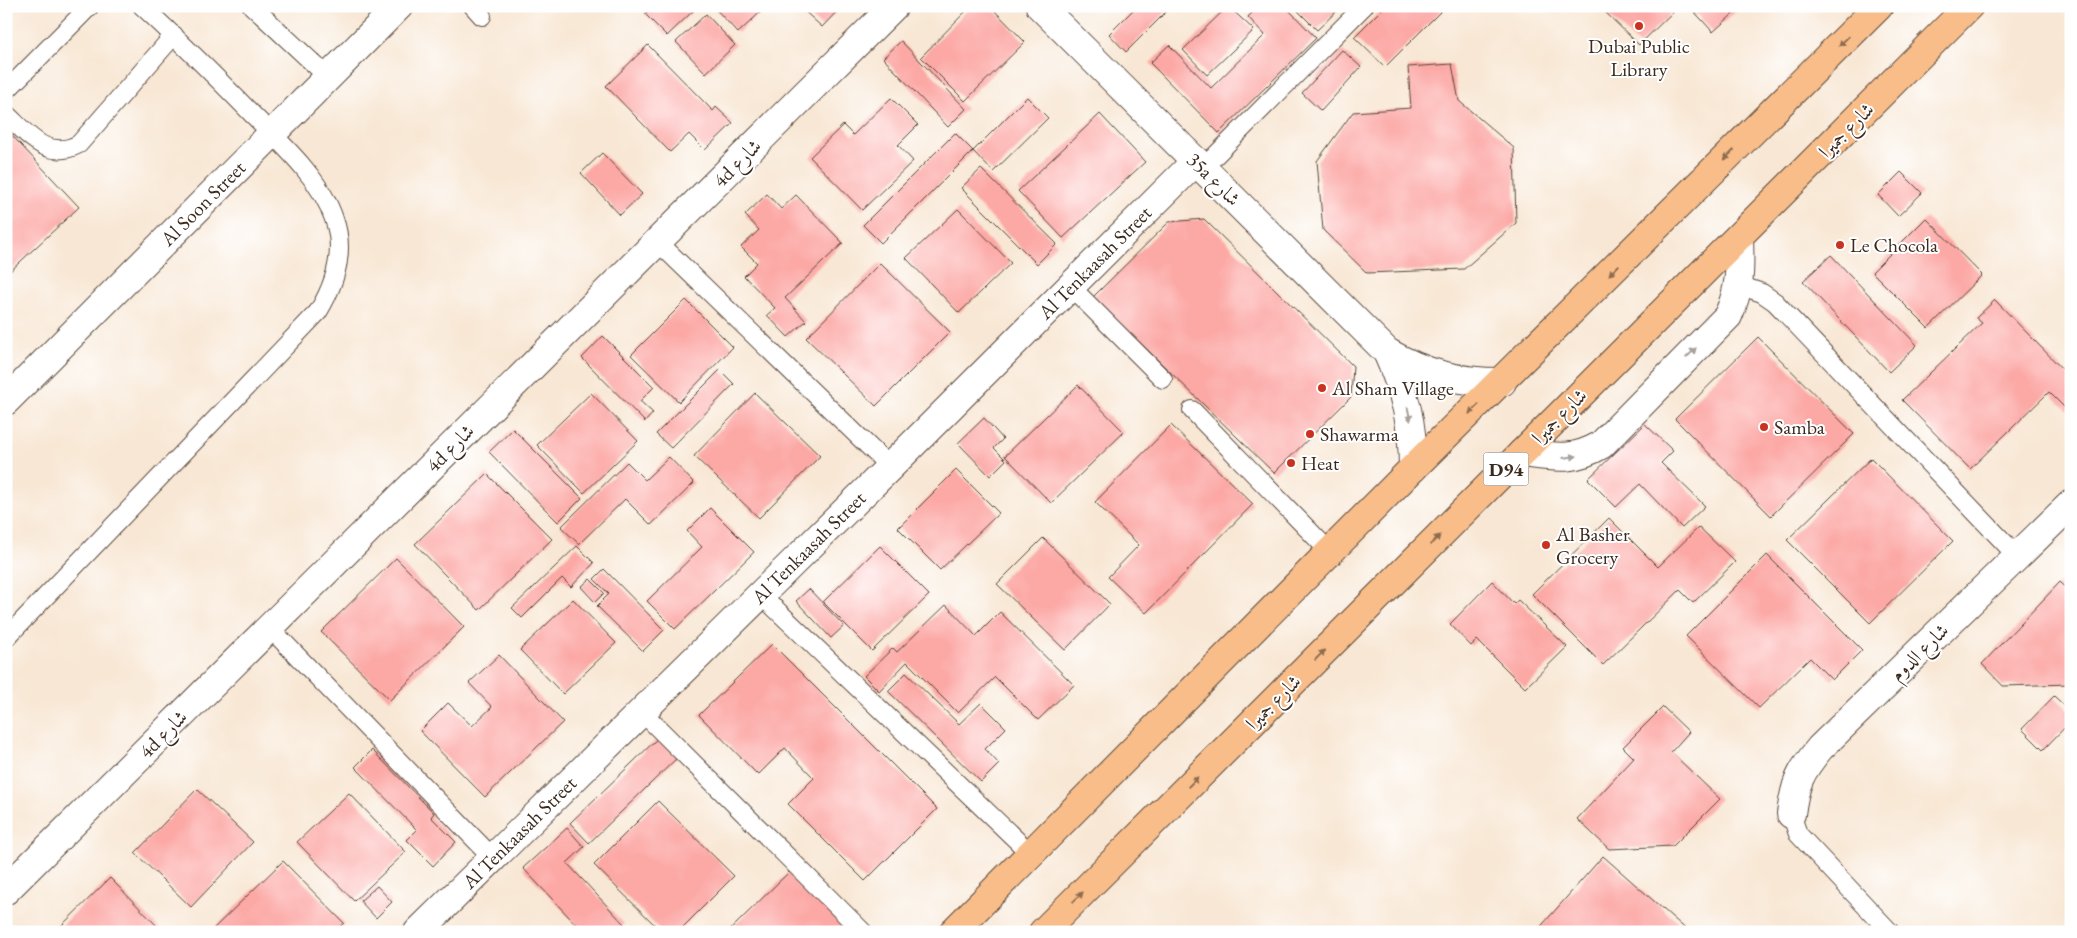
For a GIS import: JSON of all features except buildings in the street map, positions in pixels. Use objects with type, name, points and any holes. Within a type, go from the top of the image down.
[{"type":"main road","points":[[953,932],[1413,468],[1502,382],[1879,6]]},
{"type":"main road","name":"شارع جميرا","points":[[1044,932],[1970,6]]},
{"type":"street","name":"Al Soon Street","points":[[6,402],[399,6]]},
{"type":"street","name":"4d شارع","points":[[6,890],[894,6]]},
{"type":"street","name":"35a شارع","points":[[1040,6],[1387,352],[1408,364],[1454,379],[1477,382],[1502,382]]},
{"type":"street","name":"Al Tenkaasah Street","points":[[418,932],[890,467],[1070,286],[1200,165]]},
{"type":"street","points":[[1522,453],[1566,458],[1589,452],[1601,446],[1728,316],[1736,299],[1739,285],[1739,237]]},
{"type":"street","name":"35a شارع","points":[[1387,352],[1405,397],[1410,420],[1413,468]]},
{"type":"street","name":"شارع الدوم","points":[[1791,814],[1794,790],[1804,767],[1820,748],[2071,504]]},
{"type":"lane","points":[[6,91],[90,6]]},
{"type":"lane","points":[[6,638],[318,312],[330,291],[338,268],[335,220],[325,197],[292,155],[174,35],[142,6]]},
{"type":"lane","points":[[252,6],[328,77]]},
{"type":"lane","points":[[1200,165],[1364,6]]},
{"type":"lane","points":[[6,114],[43,146],[52,150],[62,151],[71,148],[79,144],[174,35]]},
{"type":"lane","points":[[658,242],[890,467]]},
{"type":"lane","points":[[1739,285],[1762,293],[1775,302],[2018,557]]},
{"type":"lane","points":[[1070,286],[1163,379]]},
{"type":"lane","points":[[1192,410],[1330,552]]},
{"type":"lane","points":[[760,595],[1031,854]]},
{"type":"lane","points":[[270,628],[493,858]]},
{"type":"lane","points":[[641,712],[863,932]]},
{"type":"lane","points":[[1791,814],[1798,834],[1890,932]]},
{"type":"place","name":"Dubai Public Library","points":[[1639,26]]},
{"type":"place","name":"Le Chocola","points":[[1840,245]]},
{"type":"place","name":"Al Sham Village","points":[[1322,388]]},
{"type":"place","name":"Samba","points":[[1764,427]]},
{"type":"place","name":"Shawarma","points":[[1310,434]]},
{"type":"place","name":"Heat","points":[[1291,463]]},
{"type":"place","name":"Al Basher Grocery","points":[[1546,545]]}]
